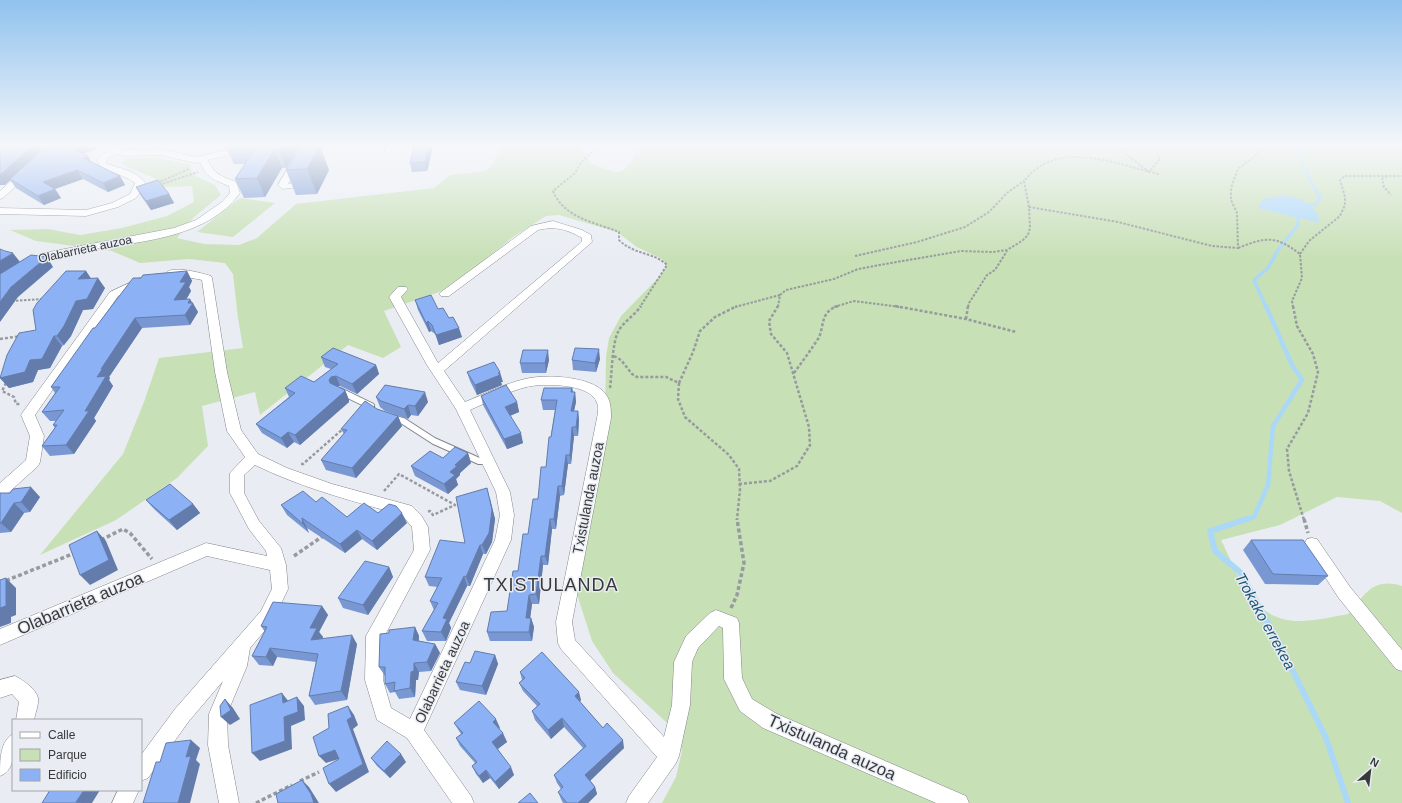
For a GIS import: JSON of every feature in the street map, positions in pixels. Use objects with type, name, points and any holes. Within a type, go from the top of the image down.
[{"type":"street","points":[[0,196],[14,183]]},
{"type":"street","points":[[0,211],[86,213],[116,205],[133,196],[140,183]]},
{"type":"street","name":"Olabarrieta auzoa","points":[[0,282],[25,265],[48,255],[176,230],[199,222],[225,204],[235,193],[232,183]]},
{"type":"street","points":[[437,370],[582,247],[587,242],[587,237],[578,232],[553,224],[535,228],[445,294]]},
{"type":"street","points":[[0,492],[33,462],[37,436],[28,414],[114,294],[146,278],[170,273],[192,274],[208,278],[221,372],[234,431],[253,458],[236,473],[237,492],[254,525],[273,548],[278,565],[280,589],[267,616],[182,715],[142,770]]},
{"type":"street","points":[[402,289],[395,298],[437,370],[462,408],[488,461]]},
{"type":"street","points":[[462,408],[526,383],[544,381],[582,384],[596,392],[600,398]]},
{"type":"street","name":"Txistulanda auzoa","points":[[600,398],[604,402],[604,418],[564,622],[567,643],[669,756]]},
{"type":"street","name":"Olabarrieta auzoa","points":[[253,458],[282,472],[330,489],[407,510],[416,519],[420,527],[422,550],[375,636],[374,680],[384,714],[414,731],[503,540],[507,515],[503,492],[488,461]]},
{"type":"street","points":[[1312,544],[1344,592],[1402,663]]},
{"type":"street","name":"Olabarrieta auzoa","points":[[0,637],[206,549],[278,565]]},
{"type":"street","points":[[636,803],[669,756],[681,705],[684,662],[692,642],[716,618],[724,621]]},
{"type":"street","name":"Txistulanda auzoa","points":[[724,621],[730,623],[733,679],[746,705],[770,721],[959,803]]},
{"type":"street","points":[[229,803],[218,745],[218,714],[238,666],[243,645]]},
{"type":"street","points":[[0,690],[15,685],[29,699],[25,719]]},
{"type":"street","points":[[414,731],[464,803]]},
{"type":"street","points":[[0,766],[12,745]]},
{"type":"street","points":[[122,803],[128,791]]},
{"type":"lane","points":[[338,390],[368,404],[381,413],[403,421],[434,441],[479,461],[488,461]]},
{"type":"path","points":[[138,189],[155,183]]},
{"type":"path","points":[[157,186],[163,183]]},
{"type":"path","points":[[562,183],[553,191],[555,199],[562,207],[574,215],[619,232],[619,240],[626,247],[662,260],[667,265],[636,313],[618,331],[615,342],[610,391],[600,398]]},
{"type":"path","points":[[855,256],[916,242],[965,227],[989,212],[1007,193],[1020,183]]},
{"type":"path","points":[[724,621],[737,595],[744,563],[737,519],[740,484],[739,469],[730,455],[685,417],[678,399],[679,383],[700,331],[709,322],[730,308],[760,298],[780,295],[786,290],[834,279],[858,269],[891,262],[961,251],[993,252],[1007,250],[1022,241],[1028,235],[1030,228],[1029,207],[1024,183]]},
{"type":"path","points":[[1233,183],[1231,200],[1237,213],[1238,248]]},
{"type":"path","points":[[1312,544],[1289,471],[1288,449],[1308,413],[1318,372],[1314,354],[1297,326],[1292,301],[1302,278],[1300,254],[1309,241],[1340,216],[1345,205],[1345,197],[1341,183]]},
{"type":"path","points":[[1383,183],[1384,187],[1391,195]]},
{"type":"path","points":[[1029,207],[1118,222],[1212,246],[1238,248],[1254,241],[1266,238],[1290,246],[1300,254]]},
{"type":"path","points":[[966,319],[969,303],[987,275],[996,270],[1007,250]]},
{"type":"path","points":[[740,484],[770,481],[797,466],[810,445],[809,427],[787,353],[771,334],[769,321],[778,308],[780,295]]},
{"type":"path","points":[[8,301],[47,299]]},
{"type":"path","points":[[793,373],[819,337],[822,321],[831,308],[854,301],[895,306],[966,319],[1016,332]]},
{"type":"path","points":[[0,339],[25,335],[21,341]]},
{"type":"path","points":[[614,356],[623,362],[628,371],[635,376],[645,378],[658,376],[670,377],[679,383]]},
{"type":"path","points":[[8,377],[2,390],[14,397],[16,404],[38,401]]},
{"type":"path","points":[[303,464],[347,425]]},
{"type":"path","points":[[386,495],[381,494],[399,474],[455,505],[434,515],[430,511],[422,516]]},
{"type":"path","name":"Olabarrieta auzoa","points":[[98,542],[123,528],[130,533],[160,568]]},
{"type":"path","points":[[294,556],[324,535]]},
{"type":"path","points":[[0,584],[79,551]]},
{"type":"path","points":[[256,803],[319,772]]},
{"type":"green space","points":[[160,183],[212,183],[215,185],[221,195],[194,217],[177,238],[204,244],[239,245],[257,238],[296,204],[434,188],[440,183],[1402,183],[1402,513],[1380,501],[1337,497],[1280,525],[1221,540],[1234,568],[1249,594],[1258,605],[1283,619],[1305,621],[1348,614],[1370,589],[1383,584],[1402,586],[1402,803],[662,803],[676,777],[682,751],[678,733],[613,673],[592,641],[576,591],[605,419],[606,357],[609,338],[621,316],[661,275],[667,265],[662,259],[637,247],[617,232],[559,215],[546,216],[513,237],[448,289],[384,311],[401,347],[383,358],[348,345],[260,415],[255,392],[202,406],[208,446],[177,478],[116,520],[40,555],[123,454],[144,402],[159,358],[243,348],[233,274],[225,263],[189,259],[140,263],[112,251],[36,241],[10,230],[48,229],[80,235],[122,228],[167,216],[194,202],[192,186],[164,187]],"holes":[[[1302,200],[1320,222],[1259,208]]]},
{"type":"green space","points":[[240,198],[275,203],[233,237],[197,232]]},
{"type":"water","points":[[1286,195],[1302,200],[1317,212],[1320,223],[1258,208],[1262,199]]},
{"type":"building","points":[[17,183],[46,183],[55,189],[38,196]]},
{"type":"building","points":[[147,183],[161,183],[169,194],[146,201],[136,187]]},
{"type":"building","points":[[0,249],[5,251],[13,253],[0,261]]},
{"type":"building","points":[[31,255],[47,257],[11,287],[0,302],[0,274]]},
{"type":"building","points":[[66,271],[86,271],[78,279],[98,278],[87,299],[76,301],[64,326],[57,336],[54,336],[42,359],[30,360],[25,372],[0,378],[7,355],[19,333],[36,330],[33,310],[37,303]]},
{"type":"building","points":[[187,271],[180,282],[186,282],[174,300],[190,299],[188,303],[193,303],[185,315],[135,318],[101,369],[103,368],[97,377],[106,376],[85,411],[89,411],[66,445],[42,446],[57,425],[53,425],[64,410],[42,412],[60,387],[51,387],[93,328],[95,328],[133,278],[141,278],[143,275]]},
{"type":"building","points":[[431,295],[438,309],[443,308],[449,318],[453,317],[459,328],[436,335],[432,325],[428,321],[426,323],[415,300]]},
{"type":"building","points":[[333,348],[376,365],[352,384],[336,376],[331,377],[329,380],[330,383],[345,390],[344,392],[295,435],[288,432],[281,438],[256,424],[295,393],[285,388],[301,376],[314,382],[338,364],[321,357]]},
{"type":"building","points":[[575,348],[599,349],[595,363],[572,360]]},
{"type":"building","points":[[523,350],[548,350],[545,363],[520,363]]},
{"type":"building","points":[[494,362],[500,372],[498,373],[500,375],[475,385],[467,372]]},
{"type":"building","points":[[385,385],[425,392],[415,406],[408,405],[404,409],[381,401],[376,397]]},
{"type":"building","points":[[506,385],[517,402],[505,407],[521,433],[504,439],[481,396]]},
{"type":"building","points":[[544,388],[572,388],[571,392],[575,392],[571,411],[578,411],[576,427],[572,427],[570,455],[566,455],[562,486],[558,486],[554,519],[550,519],[545,556],[541,556],[536,594],[529,595],[526,618],[531,618],[529,632],[487,632],[491,612],[507,611],[513,571],[518,571],[523,534],[528,534],[533,499],[538,499],[541,467],[546,467],[549,437],[551,437],[557,400],[541,400]]},
{"type":"building","points":[[365,401],[377,409],[398,416],[352,468],[321,460],[347,430],[341,429]]},
{"type":"building","points":[[455,447],[468,453],[450,472],[455,475],[444,484],[411,466],[430,451],[443,458]]},
{"type":"building","points":[[170,484],[193,504],[169,520],[146,500]]},
{"type":"building","points":[[31,487],[21,502],[14,503],[0,523],[0,493],[10,493],[13,489]]},
{"type":"building","points":[[487,488],[492,510],[489,533],[482,545],[480,545],[466,577],[464,576],[443,618],[447,619],[441,632],[422,631],[438,603],[430,601],[442,578],[425,577],[440,540],[465,543],[456,497]]},
{"type":"building","points":[[303,491],[316,502],[322,497],[347,517],[364,503],[378,513],[389,504],[396,506],[402,513],[372,541],[357,530],[340,544],[302,518],[303,524],[281,505]]},
{"type":"building","points":[[97,531],[109,560],[80,575],[69,545]]},
{"type":"building","points":[[1251,540],[1303,540],[1328,576],[1273,574]]},
{"type":"building","points":[[365,561],[389,567],[363,605],[338,598]]},
{"type":"building","points":[[6,578],[6,606],[0,608],[0,580]]},
{"type":"building","points":[[273,602],[322,606],[310,628],[317,628],[311,640],[352,635],[341,691],[309,696],[318,654],[270,648],[266,657],[252,656],[267,627],[261,626]]},
{"type":"building","points":[[415,627],[413,640],[435,644],[427,662],[414,663],[414,671],[411,672],[410,688],[394,691],[395,682],[385,684],[385,667],[379,667],[380,634],[389,633],[389,630]]},
{"type":"building","points":[[475,651],[495,655],[482,686],[456,682],[465,662],[470,663]]},
{"type":"building","points":[[542,652],[579,692],[575,696],[603,728],[607,723],[623,740],[585,775],[595,787],[578,803],[567,803],[558,792],[563,787],[554,775],[586,746],[562,718],[548,730],[532,711],[540,704],[519,683],[525,678],[520,672]]},
{"type":"building","points":[[282,693],[283,703],[297,697],[298,712],[284,717],[285,741],[252,753],[250,705]]},
{"type":"building","points":[[225,699],[231,710],[221,717],[220,706]]},
{"type":"building","points":[[479,701],[496,719],[493,722],[503,733],[492,742],[511,767],[495,782],[486,770],[479,776],[472,766],[477,762],[456,738],[463,733],[454,723]]},
{"type":"building","points":[[348,706],[352,717],[347,720],[363,764],[329,784],[323,768],[339,759],[335,750],[319,756],[313,737],[329,728],[328,714]]},
{"type":"building","points":[[191,740],[186,757],[191,756],[178,803],[143,803],[156,762],[160,762],[166,743]]},
{"type":"building","points":[[387,741],[401,754],[384,771],[371,758]]},
{"type":"building","points":[[302,780],[311,794],[314,803],[278,803],[276,794]]},
{"type":"building","points":[[49,791],[83,791],[76,802],[90,803],[42,803]]},
{"type":"building","points":[[530,793],[538,803],[518,803]]},
{"type":"waterway","name":"Trokako errekea","points":[[1302,207],[1316,204],[1320,198],[1312,183]]},
{"type":"waterway","name":"Trokako errekea","points":[[1266,307],[1254,280],[1268,268],[1278,250],[1298,225],[1298,212]]},
{"type":"waterway","name":"Trokako errekea","points":[[1244,520],[1254,517],[1268,485],[1273,426],[1302,380],[1292,365],[1266,306]]},
{"type":"waterway","name":"Trokako errekea","points":[[1247,519],[1210,531],[1215,551],[1240,572],[1279,643],[1326,738],[1348,803]]},
{"type":"district","name":"TXISTULANDA","points":[[551,585]]}]
